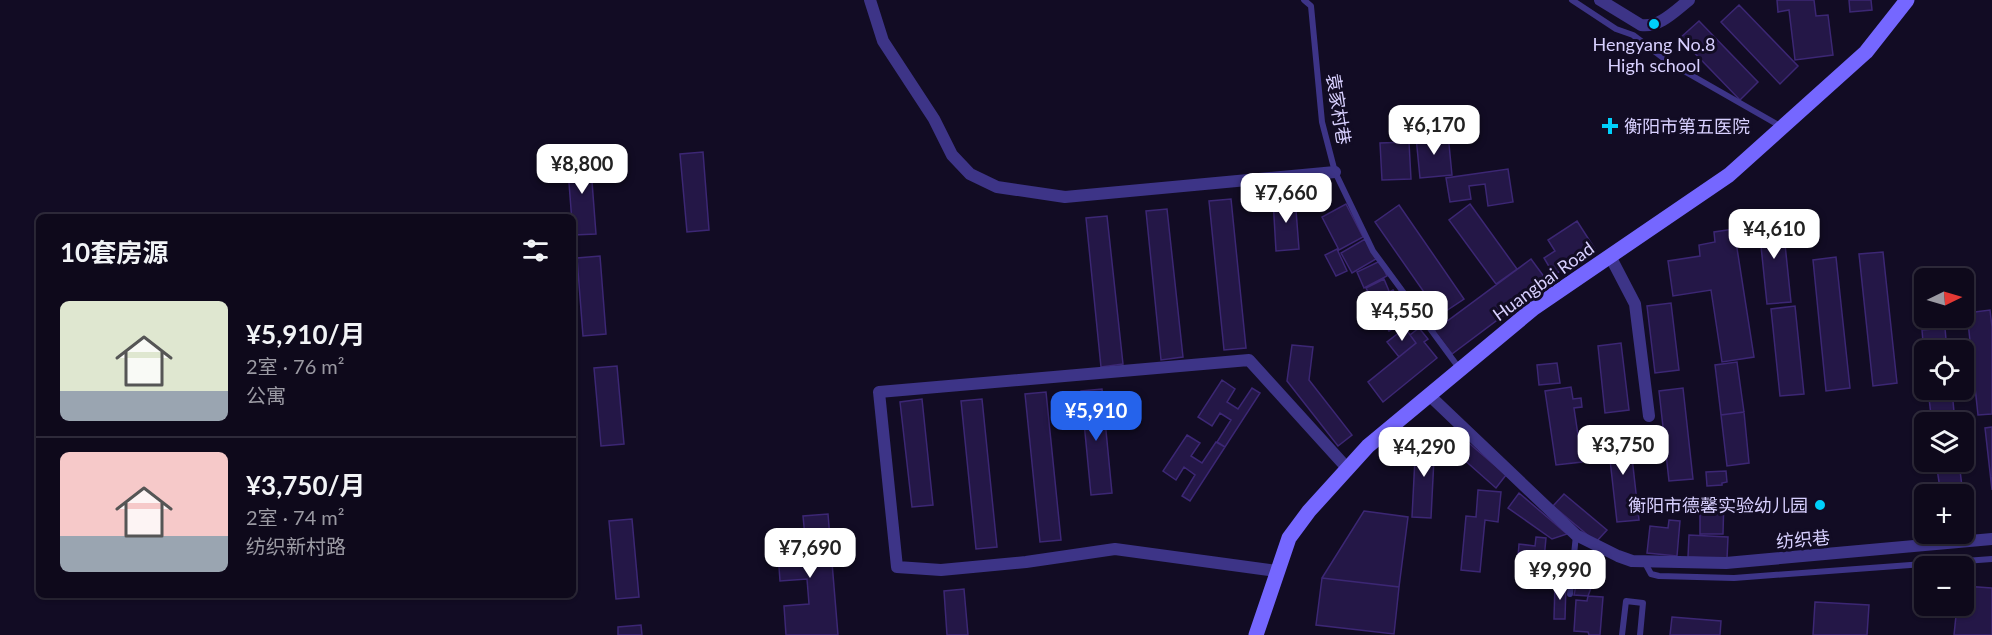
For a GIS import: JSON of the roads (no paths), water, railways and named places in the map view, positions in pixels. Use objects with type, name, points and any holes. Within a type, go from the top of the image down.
[{"type":"main road","name":"Huangbai Road","points":[[1257,635],[1289,538],[1309,511],[1368,446],[1534,308],[1729,175],[1866,52],[1907,0]]},
{"type":"street","points":[[870,0],[883,41],[934,119],[952,155],[970,174],[997,187],[1065,197],[1335,171]]},
{"type":"street","points":[[1600,0],[1641,25],[1648,26],[1657,24],[1689,0]]},
{"type":"street","points":[[1610,256],[1635,304],[1649,416]]},
{"type":"street","points":[[1277,571],[1114,549],[1026,562],[940,570],[897,567],[879,392],[1249,360],[1347,468]]},
{"type":"street","name":"纺织巷","points":[[1429,395],[1576,535],[1632,561],[1737,562],[1992,539]]},
{"type":"lane","name":"袁家村巷","points":[[1304,0],[1311,6],[1322,122],[1335,171],[1373,250],[1460,369]]},
{"type":"lane","points":[[1572,0],[1617,28],[1633,35],[1671,63],[1782,127]]},
{"type":"lane","points":[[1570,594],[1576,535]]},
{"type":"lane","points":[[1644,561],[1651,574],[1659,576],[1734,578],[1992,559]]},
{"type":"lane","points":[[1622,635],[1626,601],[1643,603],[1640,635]]},
{"type":"place","name":"Hengyang No.8 High school","points":[[1654,24]]},
{"type":"place","name":"衡阳市第五医院","points":[[1610,126]]},
{"type":"place","name":"衡阳市德馨实验幼儿园","points":[[1820,505]]}]
